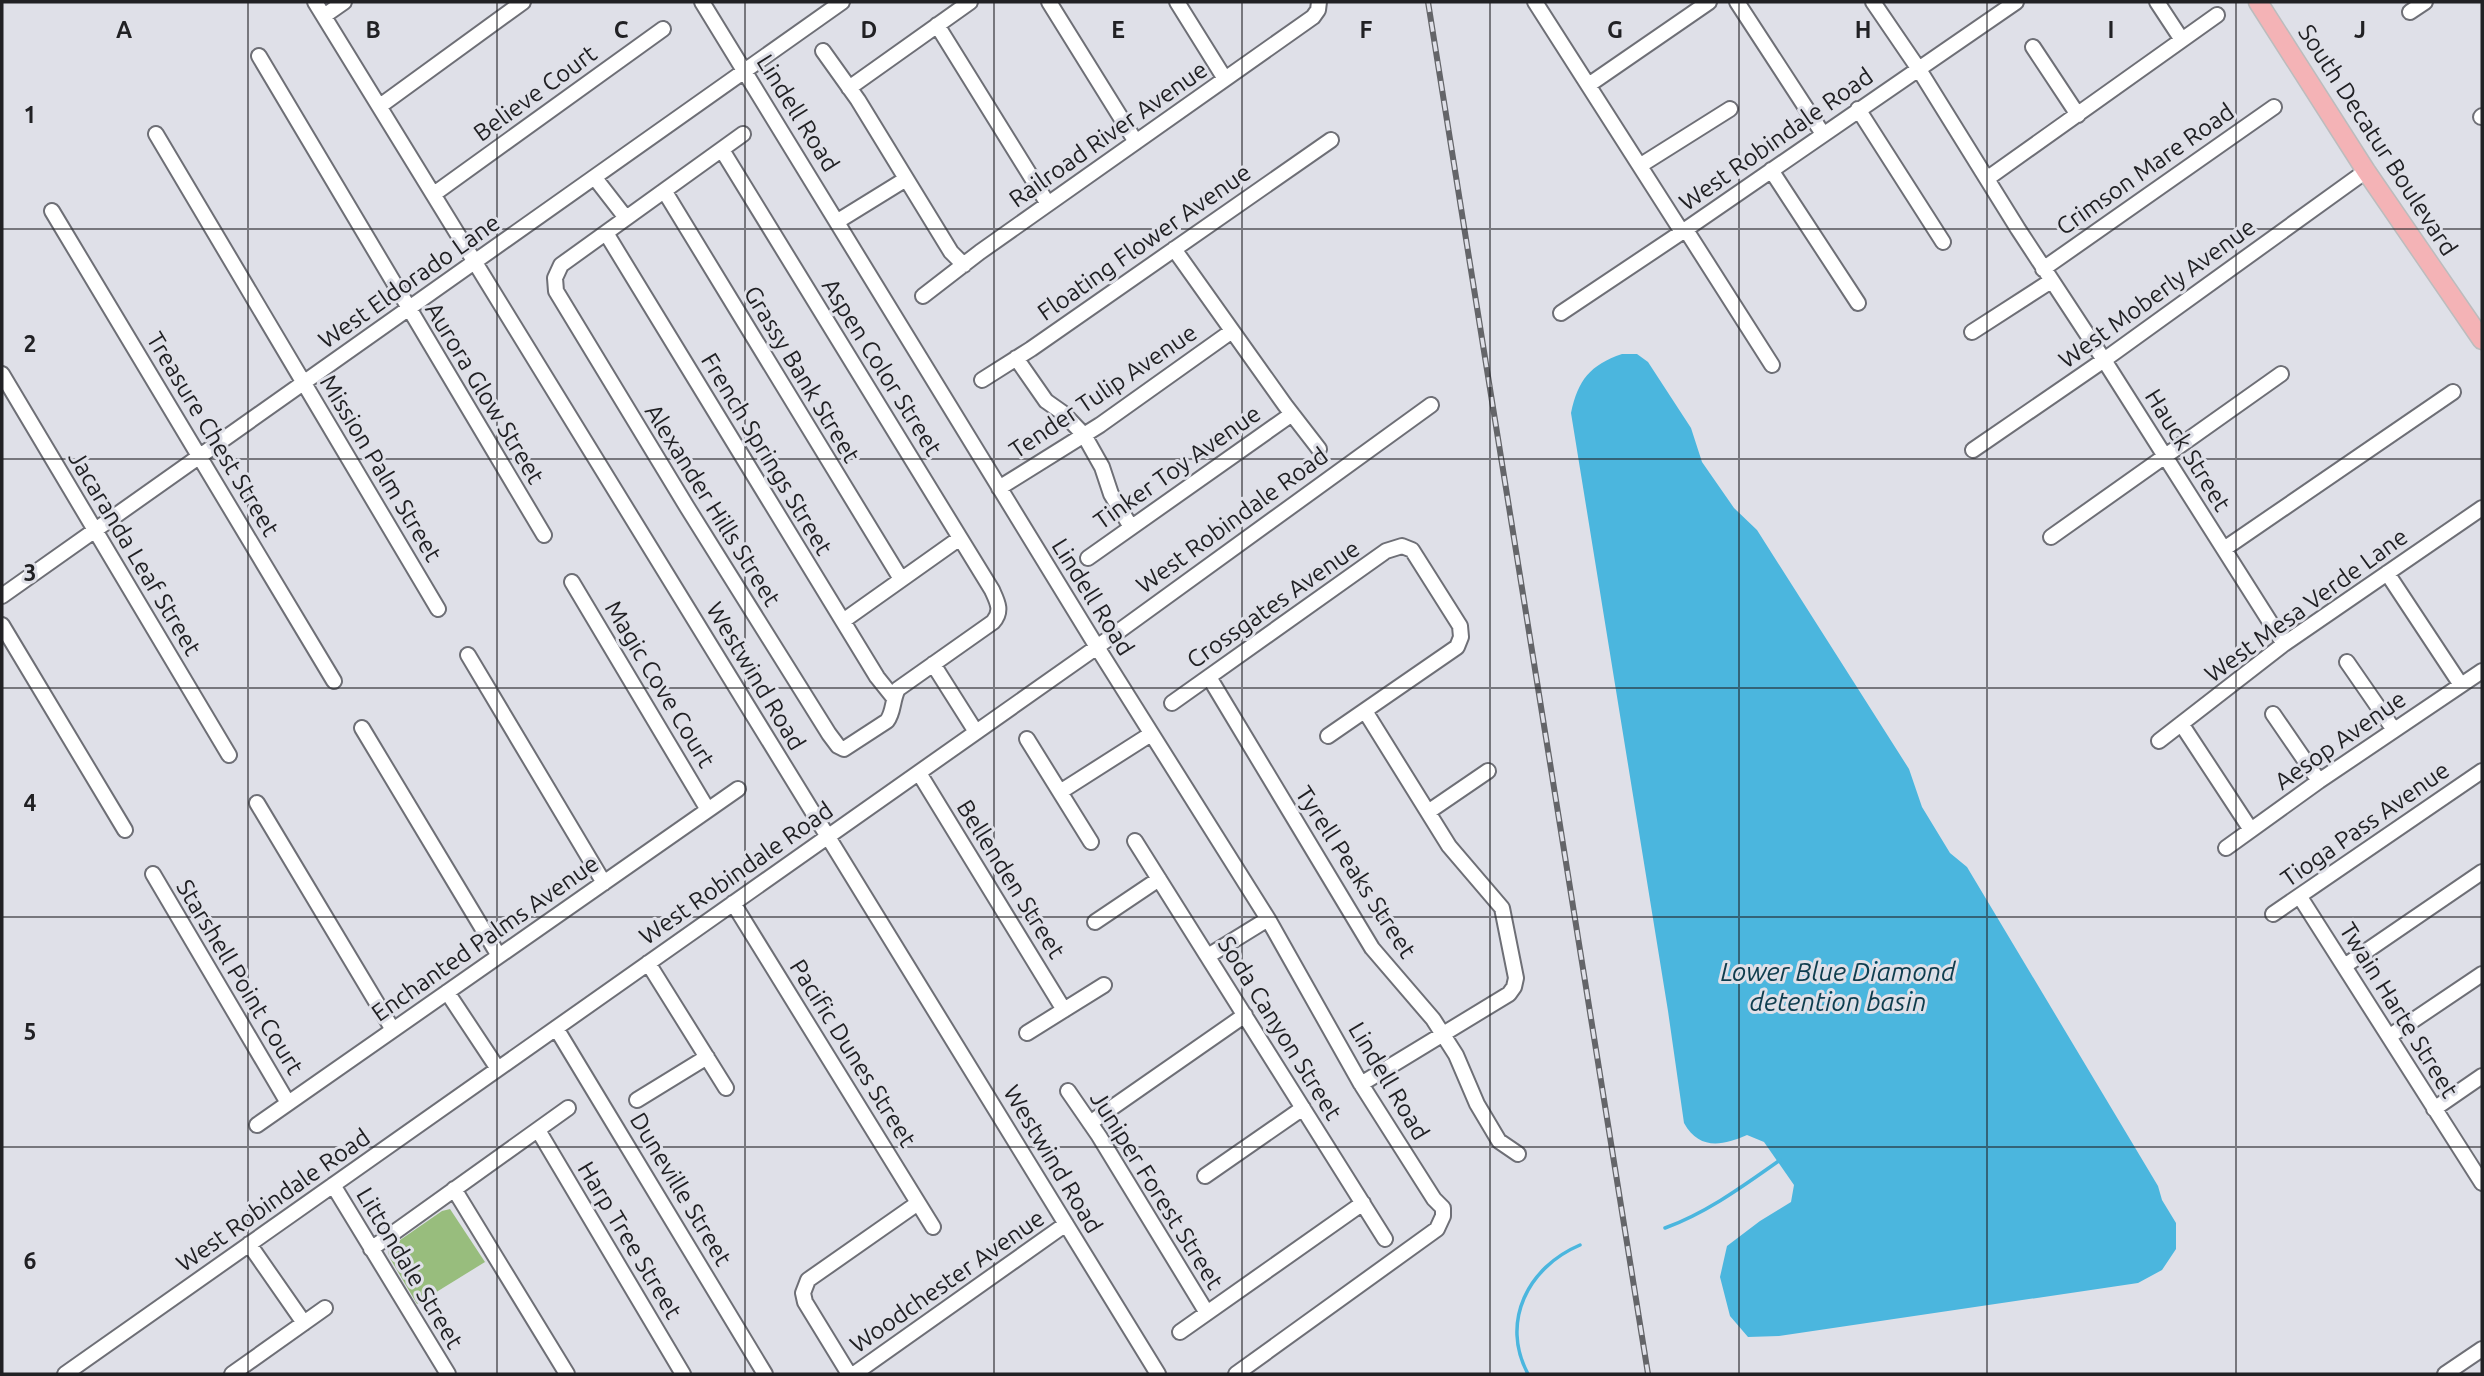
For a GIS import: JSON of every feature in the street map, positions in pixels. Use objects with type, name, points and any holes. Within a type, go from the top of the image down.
[{"type":"main road","name":"South Decatur Boulevard","points":[[2258,2],[2366,171],[2482,340]]},
{"type":"street","name":"Westwind Road","points":[[315,2],[1158,1374]]},
{"type":"street","points":[[324,16],[344,2]]},
{"type":"street","points":[[380,106],[523,2]]},
{"type":"street","name":"Lindell Road","points":[[702,2],[1097,647],[1268,919],[1361,1084],[1434,1199],[1443,1208],[1444,1216],[1428,1236],[1236,1374]]},
{"type":"street","name":"West Eldorado Lane","points":[[2,596],[842,2]]},
{"type":"street","points":[[849,88],[970,2]]},
{"type":"street","points":[[1049,2],[1136,142]]},
{"type":"street","points":[[1177,2],[1225,79]]},
{"type":"street","points":[[1590,85],[1709,2]]},
{"type":"street","points":[[1737,2],[1823,134]]},
{"type":"street","name":"West Robindale Road","points":[[1561,313],[2016,2]]},
{"type":"street","points":[[2157,2],[2182,40]]},
{"type":"street","points":[[2410,12],[2425,2]]},
{"type":"street","points":[[1540,3],[1641,165],[1772,365]]},
{"type":"street","name":"Hauck Street","points":[[1880,4],[2047,275],[2284,644]]},
{"type":"street","name":"Railroad River Avenue","points":[[923,296],[1313,17],[1318,6]]},
{"type":"street","points":[[1988,178],[2217,15]]},
{"type":"street","points":[[937,25],[1048,204]]},
{"type":"street","name":"Believe Court","points":[[434,194],[663,29]]},
{"type":"street","points":[[2033,47],[2078,115]]},
{"type":"street","points":[[823,51],[951,252],[964,265]]},
{"type":"street","name":"Aurora Glow Street","points":[[259,56],[544,536]]},
{"type":"street","name":"Crimson Mare Road","points":[[2047,275],[2274,107]]},
{"type":"street","points":[[1641,165],[1730,108]]},
{"type":"street","points":[[1858,109],[1943,242]]},
{"type":"street","name":"Mission Palm Street","points":[[156,134],[438,608]]},
{"type":"street","points":[[606,233],[743,134]]},
{"type":"street","name":"Floating Flower Avenue","points":[[982,380],[1331,140]]},
{"type":"street","name":"Aspen Color Street","points":[[722,150],[992,590],[999,609],[998,617],[933,664]]},
{"type":"street","points":[[1771,170],[1858,303]]},
{"type":"street","name":"West Moberly Avenue","points":[[1973,450],[2104,360],[2366,171]]},
{"type":"street","points":[[595,177],[626,218]]},
{"type":"street","points":[[838,221],[906,178]]},
{"type":"street","name":"Grassy Bank Street","points":[[665,192],[901,579]]},
{"type":"street","name":"Treasure Chest Street","points":[[52,211],[334,681]]},
{"type":"street","name":"Alexander Hills Street","points":[[606,233],[561,265],[555,278],[556,291],[687,507],[838,746],[844,749],[887,721],[891,716],[893,697]]},
{"type":"street","name":"French Springs Street","points":[[606,233],[877,677],[893,697]]},
{"type":"street","points":[[1174,249],[1319,449]]},
{"type":"street","points":[[1972,332],[2047,275]]},
{"type":"street","name":"Tender Tulip Avenue","points":[[999,488],[1084,435],[1232,331]]},
{"type":"street","points":[[1016,358],[1046,401],[1063,413],[1084,435],[1102,467],[1111,494],[1131,527]]},
{"type":"street","name":"Jacaranda Leaf Street","points":[[2,374],[229,755]]},
{"type":"street","points":[[2051,537],[2281,374]]},
{"type":"street","points":[[2224,549],[2453,392]]},
{"type":"street","name":"West Robindale Road","points":[[65,1374],[1097,647],[1431,405]]},
{"type":"street","name":"Tinker Toy Avenue","points":[[1088,558],[1292,414]]},
{"type":"street","name":"West Mesa Verde Lane","points":[[2159,741],[2284,644],[2482,508]]},
{"type":"street","points":[[843,621],[960,538]]},
{"type":"street","name":"Crossgates Avenue","points":[[1172,703],[1386,551],[1402,546],[1412,550],[1460,626],[1461,637],[1457,647],[1365,711]]},
{"type":"street","points":[[2387,573],[2461,685]]},
{"type":"street","name":"Magic Cove Court","points":[[572,582],[708,810]]},
{"type":"street","points":[[2,625],[125,830]]},
{"type":"street","points":[[468,655],[604,883]]},
{"type":"street","points":[[2347,662],[2394,730]]},
{"type":"street","points":[[893,697],[898,689],[933,664],[975,733]]},
{"type":"street","name":"Aesop Avenue","points":[[2225,848],[2482,671]]},
{"type":"street","name":"Tyrell Peaks Street","points":[[1209,677],[1372,948],[1423,1006],[1443,1034],[1456,1055],[1487,1123],[1499,1140],[1518,1154]]},
{"type":"street","points":[[1328,736],[1365,711],[1459,860],[1502,908],[1516,978],[1514,987],[1508,994],[1361,1084]]},
{"type":"street","points":[[2273,714],[2319,781]]},
{"type":"street","points":[[2182,725],[2251,830]]},
{"type":"street","points":[[362,728],[499,956]]},
{"type":"street","points":[[1060,792],[1152,734]]},
{"type":"street","points":[[1027,739],[1091,842]]},
{"type":"street","points":[[1428,812],[1488,771]]},
{"type":"street","name":"Tioga Pass Avenue","points":[[2273,914],[2482,771]]},
{"type":"street","name":"Bellenden Street","points":[[919,773],[1064,1010]]},
{"type":"street","name":"Enchanted Palms Avenue","points":[[257,1125],[738,789]]},
{"type":"street","points":[[257,803],[393,1030]]},
{"type":"street","name":"Soda Canyon Street","points":[[1135,841],[1385,1239]]},
{"type":"street","points":[[2346,965],[2482,872]]},
{"type":"street","name":"Starshell Point Court","points":[[153,874],[288,1103]]},
{"type":"street","points":[[1095,922],[1159,879]]},
{"type":"street","name":"Twain Harte Street","points":[[2300,897],[2346,965],[2482,1183]]},
{"type":"street","name":"Pacific Dunes Street","points":[[733,903],[933,1227]]},
{"type":"street","points":[[1208,956],[1268,919]]},
{"type":"street","points":[[649,963],[726,1088]]},
{"type":"street","points":[[2390,1036],[2482,974]]},
{"type":"street","points":[[1027,1033],[1104,985]]},
{"type":"street","points":[[447,992],[498,1069]]},
{"type":"street","points":[[1090,1123],[1245,1015]]},
{"type":"street","name":"Duneville Street","points":[[556,1028],[765,1374]]},
{"type":"street","points":[[637,1100],[707,1057]]},
{"type":"street","points":[[2434,1109],[2482,1076]]},
{"type":"street","name":"Juniper Forest Street","points":[[1068,1091],[1207,1313]]},
{"type":"street","points":[[371,1249],[568,1108]]},
{"type":"street","points":[[1205,1176],[1303,1108]]},
{"type":"street","name":"Harp Tree Street","points":[[538,1130],[683,1374]]},
{"type":"street","name":"Littondale Street","points":[[333,1185],[448,1374]]},
{"type":"street","points":[[454,1189],[566,1374]]},
{"type":"street","points":[[851,1374],[805,1302],[803,1293],[808,1280],[918,1203]]},
{"type":"street","points":[[1180,1332],[1363,1203]]},
{"type":"street","name":"Woodchester Avenue","points":[[851,1374],[1066,1224]]},
{"type":"street","points":[[249,1244],[304,1323]]},
{"type":"street","points":[[232,1374],[325,1308]]},
{"type":"street","points":[[2445,1374],[2482,1349]]},
{"type":"green space","points":[[450,1209],[485,1262],[417,1304],[391,1260],[388,1253],[390,1247],[442,1211]]},
{"type":"water","name":"Lower Blue Diamond detention basin","points":[[1622,354],[1637,354],[1648,362],[1691,428],[1702,462],[1734,508],[1757,530],[1909,769],[1922,807],[1950,853],[1967,867],[2158,1186],[2162,1200],[2176,1223],[2176,1249],[2162,1270],[2138,1283],[1779,1336],[1748,1337],[1730,1316],[1720,1277],[1727,1246],[1791,1202],[1794,1185],[1764,1142],[1747,1135],[1729,1142],[1704,1142],[1690,1132],[1684,1123],[1571,413],[1577,391],[1587,375],[1602,363]]},
{"type":"waterway","points":[[1665,1228],[1711,1206],[1780,1160]]},
{"type":"waterway","points":[[1528,1374],[1520,1354],[1517,1335],[1518,1316],[1524,1298],[1546,1267],[1580,1245]]},
{"type":"railway","points":[[1428,2],[1648,1374]]}]
